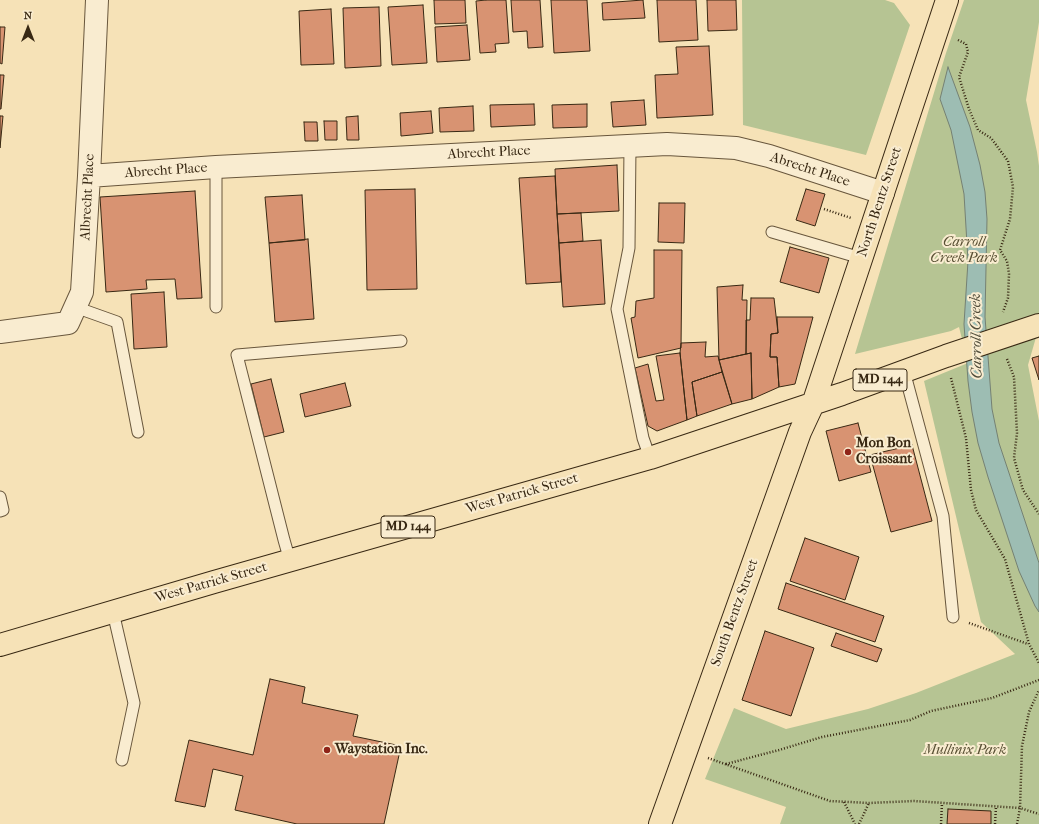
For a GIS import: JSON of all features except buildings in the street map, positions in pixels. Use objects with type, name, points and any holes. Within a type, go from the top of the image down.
[{"type":"main road","name":"North Bentz Street","points":[[814,404],[947,0]]},
{"type":"main road","name":"West Patrick Street","points":[[0,645],[650,458],[814,404],[946,356],[1001,347],[1039,325]]},
{"type":"main road","name":"South Bentz Street","points":[[660,824],[800,432],[814,404]]},
{"type":"street","name":"Albrecht Place","points":[[0,332],[68,323],[82,292],[97,0]]},
{"type":"street","name":"Abrecht Place","points":[[89,176],[216,167],[667,144],[736,148],[769,156],[883,193]]},
{"type":"lane","points":[[630,146],[629,248],[617,309],[643,438],[650,458]]},
{"type":"lane","points":[[216,167],[216,307]]},
{"type":"lane","points":[[772,232],[861,258]]},
{"type":"lane","points":[[75,308],[117,322],[138,432]]},
{"type":"lane","points":[[290,561],[237,355],[402,340]]},
{"type":"lane","points":[[904,371],[943,516],[953,618]]},
{"type":"lane","points":[[0,497],[3,510],[0,511]]},
{"type":"lane","points":[[113,612],[134,703],[122,760]]},
{"type":"path","points":[[955,38],[966,44],[968,52],[959,77],[969,109],[978,130],[991,138],[1008,161],[1013,187],[1010,219],[1000,250],[1007,261],[1009,274],[1008,298],[1004,312],[1000,314]]},
{"type":"path","points":[[824,210],[852,218]]},
{"type":"path","points":[[1001,347],[1014,377],[1017,433],[1014,458],[1023,490],[1039,514]]},
{"type":"path","points":[[951,377],[966,438],[971,490],[976,510],[1005,559],[1029,644],[1039,663]]},
{"type":"path","points":[[953,618],[1029,644]]},
{"type":"path","points":[[725,764],[822,737],[910,720],[931,711],[992,698],[1039,680]]},
{"type":"path","points":[[1017,824],[1020,808],[1022,746],[1030,712],[1039,690]]},
{"type":"path","points":[[708,758],[830,801],[914,801],[1020,808],[1039,814]]},
{"type":"path","points":[[844,801],[855,824]]},
{"type":"path","points":[[859,824],[869,802]]},
{"type":"path","points":[[941,824],[942,803]]},
{"type":"path","points":[[995,824],[996,807]]},
{"type":"green space","points":[[742,0],[885,0],[894,3],[910,25],[866,155],[743,125]]},
{"type":"green space","name":"Carroll Creek Park","points":[[964,0],[1039,0],[1039,22],[1026,100],[1039,166],[1039,327],[1028,365],[1039,421],[1039,824],[780,824],[786,807],[705,779],[734,708],[786,729],[868,709],[916,693],[1015,654],[981,622],[924,381],[968,363],[959,327],[951,331],[855,354],[946,53]]},
{"type":"water","name":"Carroll Creek","points":[[948,67],[970,127],[985,192],[987,219],[985,317],[992,409],[999,443],[1039,563],[1039,612],[1019,571],[988,477],[978,443],[972,412],[964,324],[968,261],[964,194],[951,130],[940,99]]},
{"type":"place","name":"Mon Bon Croissant","points":[[848,452]]},
{"type":"place","name":"Waystation Inc.","points":[[327,750]]},
{"type":"park label","name":"Mullinix Park","points":[[965,751]]}]
